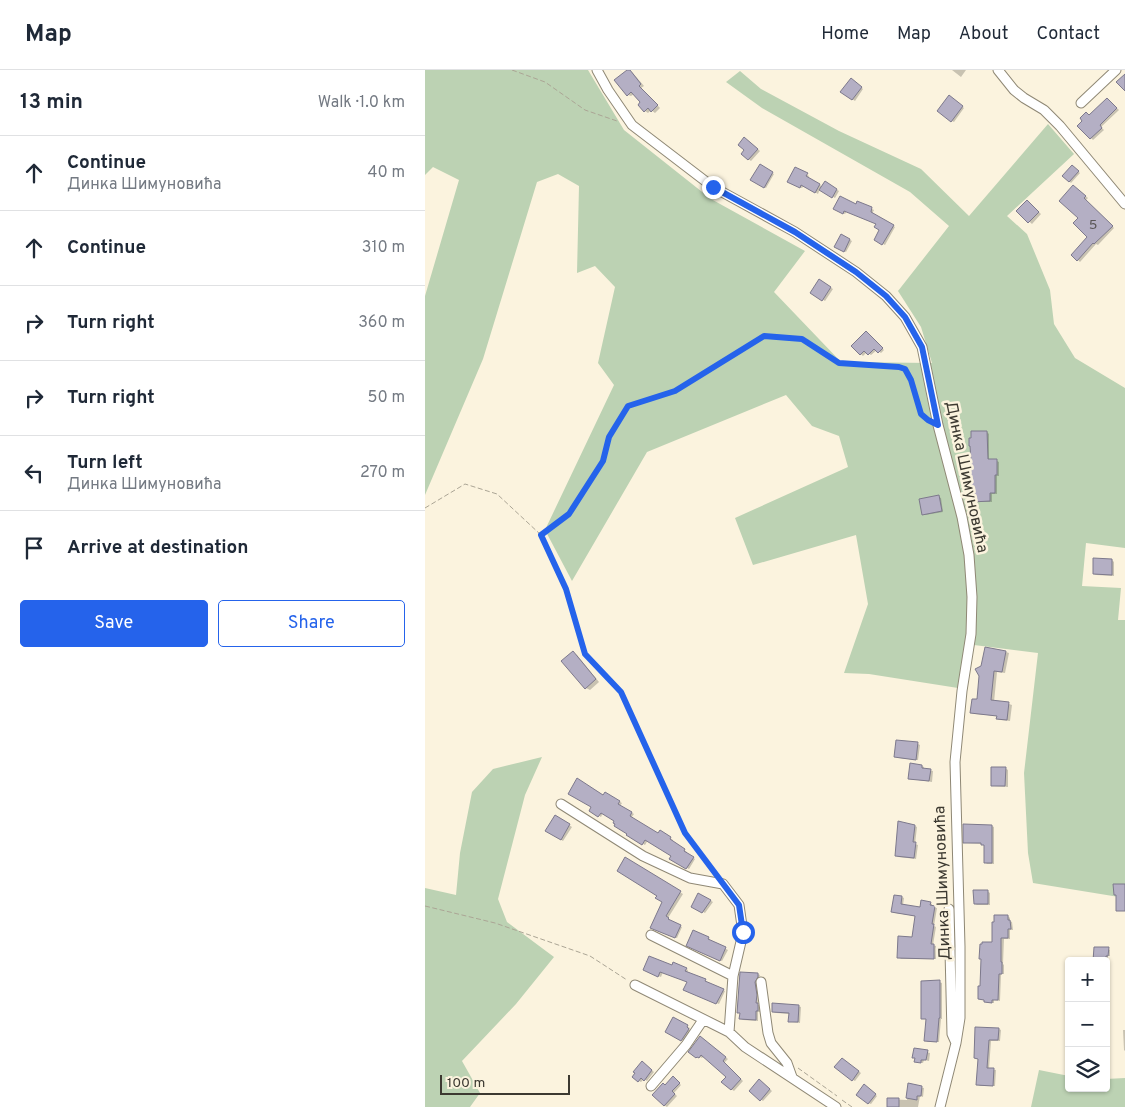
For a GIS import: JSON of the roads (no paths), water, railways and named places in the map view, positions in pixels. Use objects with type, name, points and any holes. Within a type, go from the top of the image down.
[{"type":"street","name":"Динка Шимуновића","points":[[597,70],[632,125],[713,187],[795,232],[856,272],[886,296],[905,317],[922,347],[938,425],[962,517],[969,556],[972,597],[971,634],[958,722],[955,762],[961,988],[960,1018],[941,1107]]},
{"type":"street","points":[[998,70],[1015,90],[1044,110],[1060,126],[1125,204]]},
{"type":"street","points":[[1081,103],[1116,70]]},
{"type":"street","points":[[561,804],[643,856],[690,878],[723,884],[739,905],[743,932],[733,976],[729,1032]]},
{"type":"street","points":[[949,909],[952,1034],[956,1043]]},
{"type":"street","points":[[651,935],[733,976]]},
{"type":"street","points":[[761,982],[771,1043],[787,1063],[792,1078]]},
{"type":"street","points":[[635,985],[729,1032],[745,1047],[835,1107]]},
{"type":"street","points":[[651,1086],[703,1020]]}]
